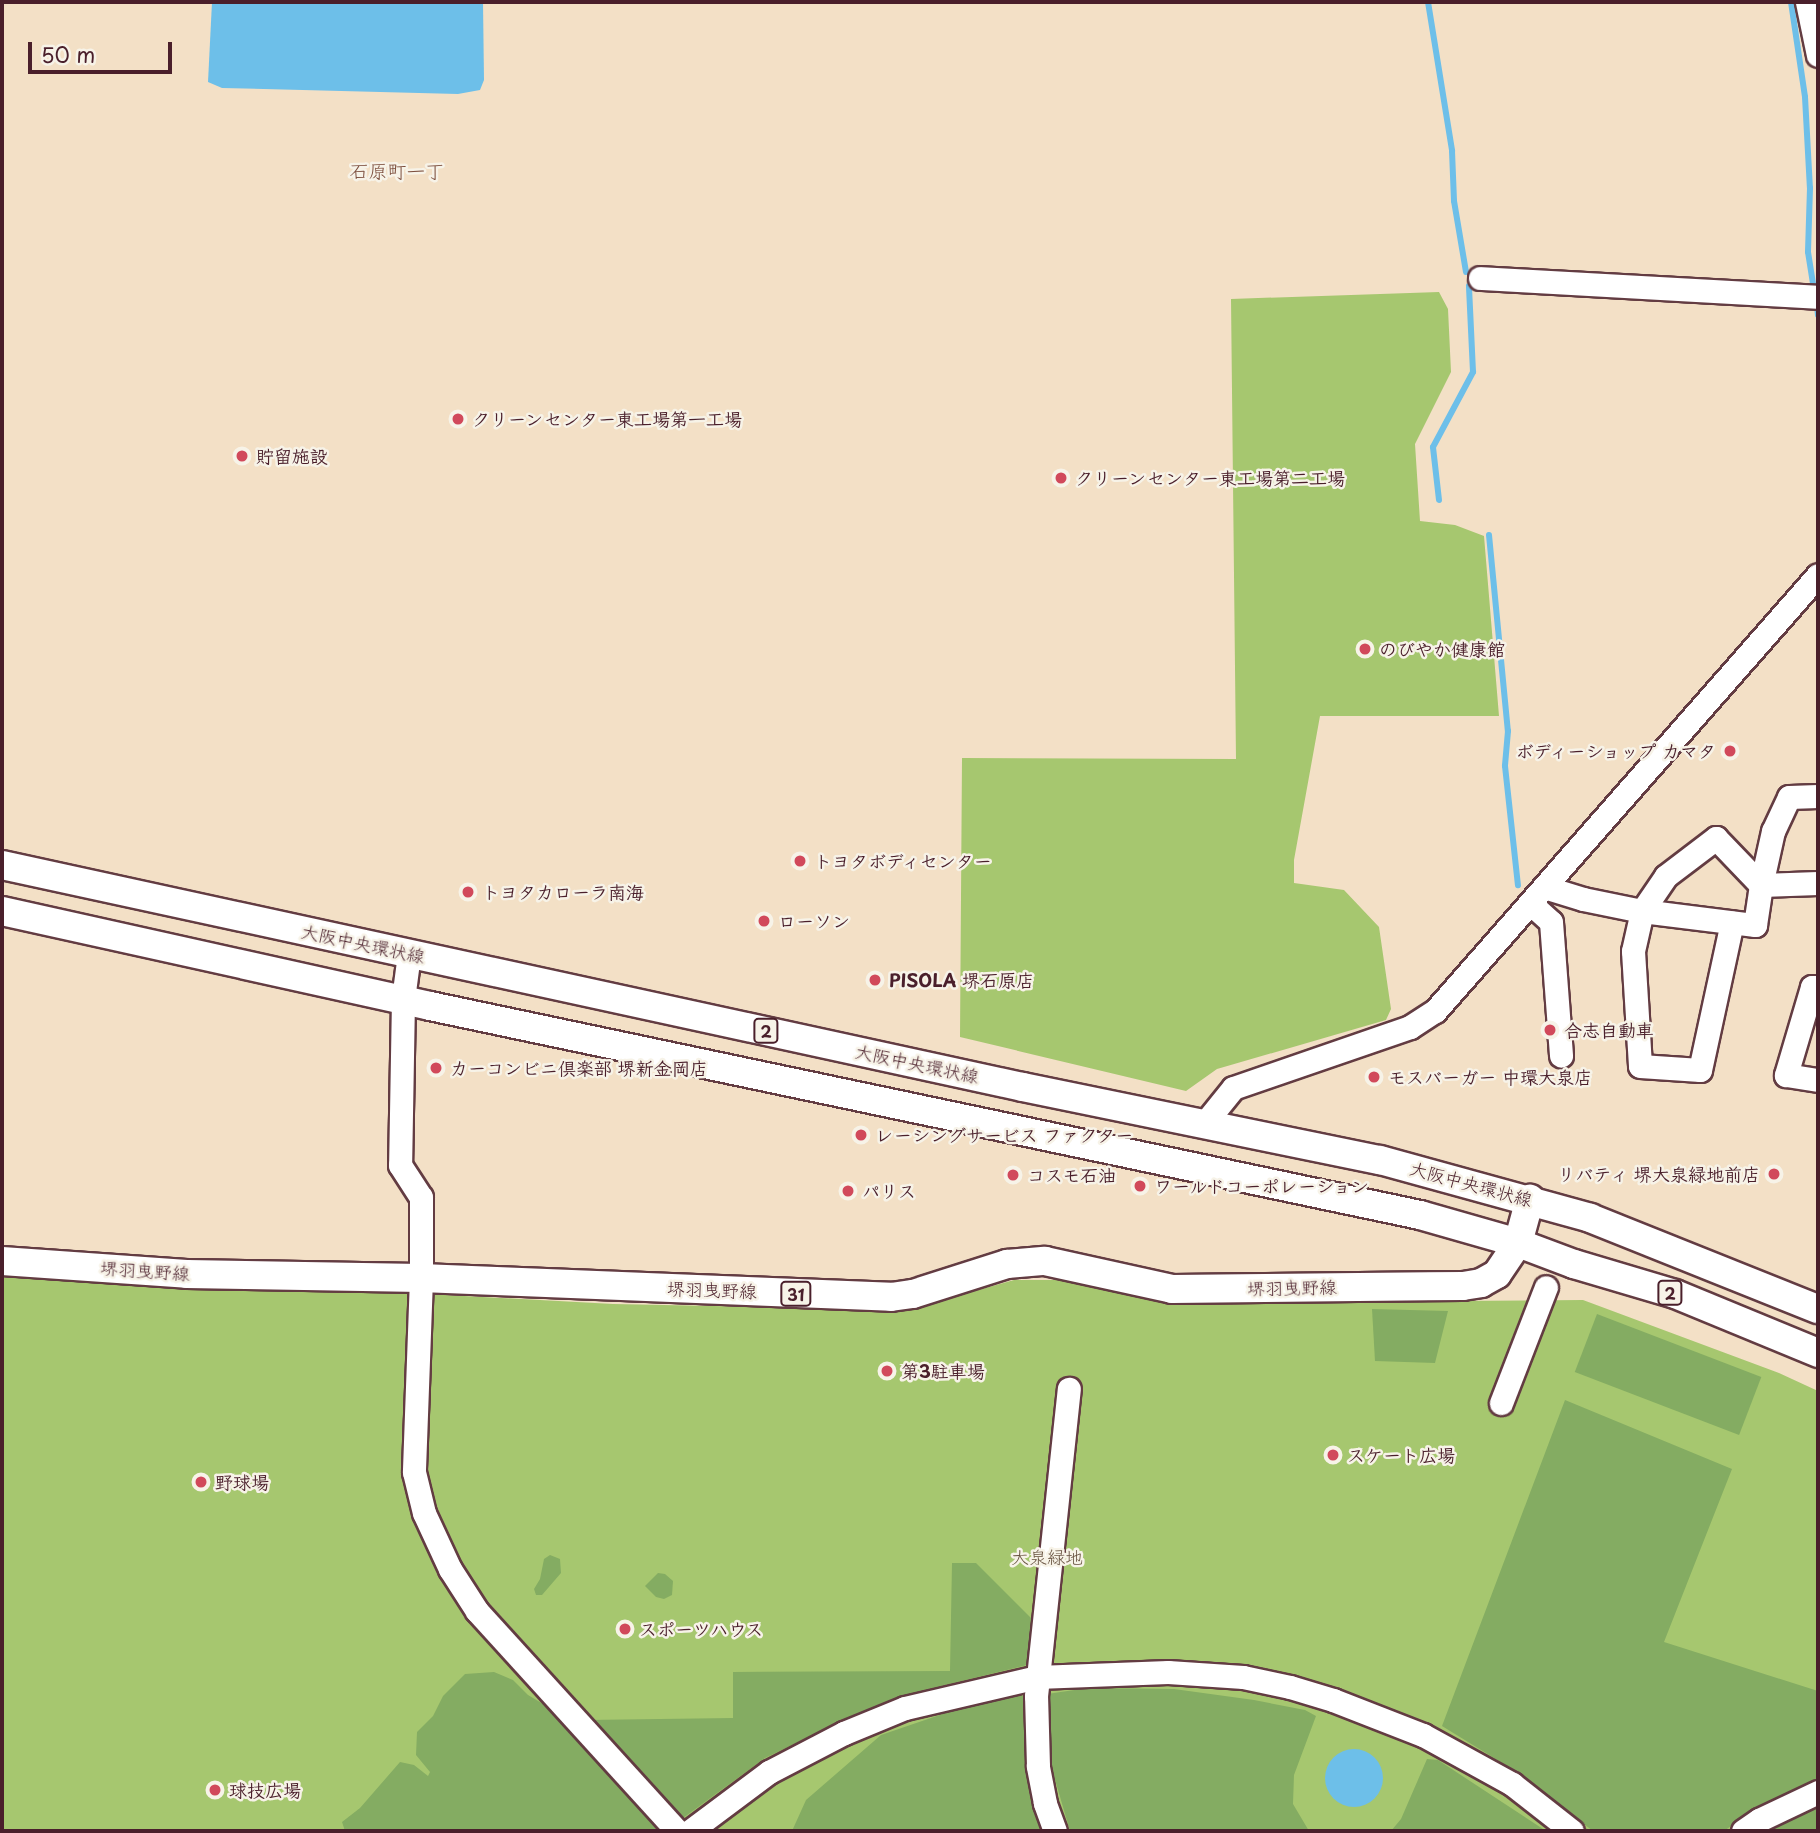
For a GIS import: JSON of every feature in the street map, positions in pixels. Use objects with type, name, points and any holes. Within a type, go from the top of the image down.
[{"type":"main road","name":"大阪中央環状線","points":[[2,865],[1380,1160],[1530,1199],[1590,1218],[1818,1309]]},
{"type":"main road","name":"2","points":[[2,911],[1420,1215],[1518,1242],[1574,1264],[1675,1294],[1818,1353]]},
{"type":"main road","name":"堺羽曳野線","points":[[2,1261],[187,1274],[421,1278],[891,1297],[913,1294],[1007,1264],[1045,1261],[1172,1289],[1463,1286],[1481,1283],[1497,1274],[1518,1242],[1530,1199]]},
{"type":"street","points":[[1807,2],[1818,55]]},
{"type":"street","points":[[1480,278],[1818,297]]},
{"type":"street","points":[[1204,1124],[1233,1088],[1410,1027],[1435,1011],[1818,575]]},
{"type":"street","points":[[1537,895],[1583,899],[1642,911],[1755,925],[1773,831],[1789,797],[1818,796]]},
{"type":"street","points":[[1732,922],[1700,1070],[1640,1066],[1633,951],[1642,911],[1666,876],[1716,838],[1761,885],[1818,883]]},
{"type":"street","points":[[1537,895],[1551,922],[1561,1056]]},
{"type":"street","points":[[409,954],[403,999],[400,1165],[421,1197],[414,1472],[424,1513],[462,1590],[477,1611],[677,1831]]},
{"type":"street","points":[[1818,987],[1812,987],[1786,1075],[1818,1080]]},
{"type":"street","points":[[1501,1403],[1546,1287]]},
{"type":"street","points":[[1055,1831],[1038,1766],[1037,1677],[1069,1389]]},
{"type":"street","points":[[690,1831],[769,1772],[844,1733],[905,1708],[1037,1677],[1168,1672],[1243,1677],[1290,1687],[1333,1700],[1423,1735],[1512,1784],[1572,1831]]},
{"type":"street","points":[[1743,1831],[1818,1792]]},
{"type":"green space","name":"のびやか健康館","points":[[1439,292],[1448,309],[1451,372],[1415,444],[1420,521],[1455,525],[1484,536],[1499,716],[1320,716],[1294,860],[1294,883],[1344,890],[1379,927],[1391,1009],[1386,1020],[1217,1069],[1186,1091],[960,1037],[962,758],[1236,759],[1231,299]]},
{"type":"green space","name":"大泉緑地","points":[[2,1271],[613,1304],[907,1310],[1014,1280],[1075,1280],[1180,1303],[1583,1300],[1779,1373],[1818,1391],[1818,1831],[2,1831]]},
{"type":"green space","points":[[1372,1309],[1448,1311],[1435,1363],[1375,1361]]},
{"type":"green space","points":[[1597,1314],[1761,1377],[1739,1435],[1575,1372]]},
{"type":"green space","points":[[1565,1400],[1732,1469],[1664,1642],[1818,1691],[1818,1782],[1745,1816],[1724,1831],[1593,1831],[1512,1769],[1442,1726]]},
{"type":"green space","points":[[550,1555],[560,1559],[561,1573],[542,1595],[536,1595],[534,1589],[540,1579],[544,1559]]},
{"type":"green space","points":[[952,1563],[976,1563],[1032,1619],[1027,1665],[925,1690],[848,1718],[765,1758],[679,1821],[586,1720],[733,1718],[733,1672],[950,1671]]},
{"type":"green space","points":[[658,1573],[665,1574],[673,1581],[672,1595],[664,1599],[656,1597],[645,1586]]},
{"type":"green space","points":[[494,1672],[513,1680],[528,1695],[560,1714],[661,1831],[345,1831],[342,1822],[360,1808],[400,1762],[414,1765],[428,1776],[430,1772],[416,1755],[417,1732],[433,1716],[443,1696],[465,1674]]},
{"type":"green space","points":[[1088,1688],[1174,1689],[1254,1700],[1305,1710],[1316,1716],[1294,1775],[1293,1804],[1309,1831],[1070,1831],[1049,1759],[1047,1694]]},
{"type":"green space","points":[[1008,1696],[1024,1696],[1029,1782],[1044,1831],[792,1831],[806,1800],[881,1735],[969,1705]]},
{"type":"green space","points":[[1427,1759],[1438,1760],[1546,1831],[1391,1831],[1401,1819]]},
{"type":"green space","points":[[1818,1808],[1818,1831],[1764,1831]]},
{"type":"water","points":[[212,2],[483,2],[484,80],[480,90],[458,94],[222,88],[208,82]]},
{"type":"water","points":[[1348,1749],[1360,1749],[1375,1757],[1383,1772],[1383,1784],[1375,1799],[1360,1807],[1348,1807],[1333,1799],[1325,1784],[1325,1772],[1333,1757]]},
{"type":"waterway","points":[[1428,2],[1452,151],[1454,201],[1466,272]]},
{"type":"waterway","points":[[1791,2],[1805,97],[1810,188],[1808,252],[1813,284]]},
{"type":"waterway","points":[[1439,500],[1433,447],[1473,372],[1469,286]]},
{"type":"waterway","points":[[1817,306],[1818,315]]},
{"type":"waterway","points":[[1489,535],[1508,731],[1505,766],[1518,885]]},
{"type":"place","name":"クリーンセンター東工場第一工場","points":[[458,419]]},
{"type":"place","name":"貯留施設","points":[[242,456]]},
{"type":"place","name":"クリーンセンター東工場第二工場","points":[[1061,478]]},
{"type":"place","name":"のびやか健康館","points":[[1365,649]]},
{"type":"place","name":"ボディーショップ カマタ","points":[[1730,751]]},
{"type":"place","name":"トヨタボディセンター","points":[[800,861]]},
{"type":"place","name":"トヨタカローラ南海","points":[[468,892]]},
{"type":"place","name":"ローソン","points":[[764,921]]},
{"type":"place","name":"PISOLA 堺石原店","points":[[875,980]]},
{"type":"place","name":"合志自動車","points":[[1550,1030]]},
{"type":"place","name":"カーコンビニ倶楽部 堺新金岡店","points":[[436,1068]]},
{"type":"place","name":"モスバーガー 中環大泉店","points":[[1374,1077]]},
{"type":"place","name":"レーシングサービス ファクター","points":[[861,1135]]},
{"type":"place","name":"リバティ 堺大泉緑地前店","points":[[1774,1174]]},
{"type":"place","name":"コスモ石油","points":[[1013,1175]]},
{"type":"place","name":"ワールドコーポレーション","points":[[1140,1186]]},
{"type":"place","name":"パリス","points":[[848,1191]]},
{"type":"place","name":"第3駐車場","points":[[887,1371]]},
{"type":"place","name":"スケート広場","points":[[1333,1455]]},
{"type":"place","name":"野球場","points":[[201,1482]]},
{"type":"place","name":"スポーツハウス","points":[[625,1629]]},
{"type":"place","name":"球技広場","points":[[215,1790]]},
{"type":"district","name":"石原町一丁","points":[[397,171]]}]
